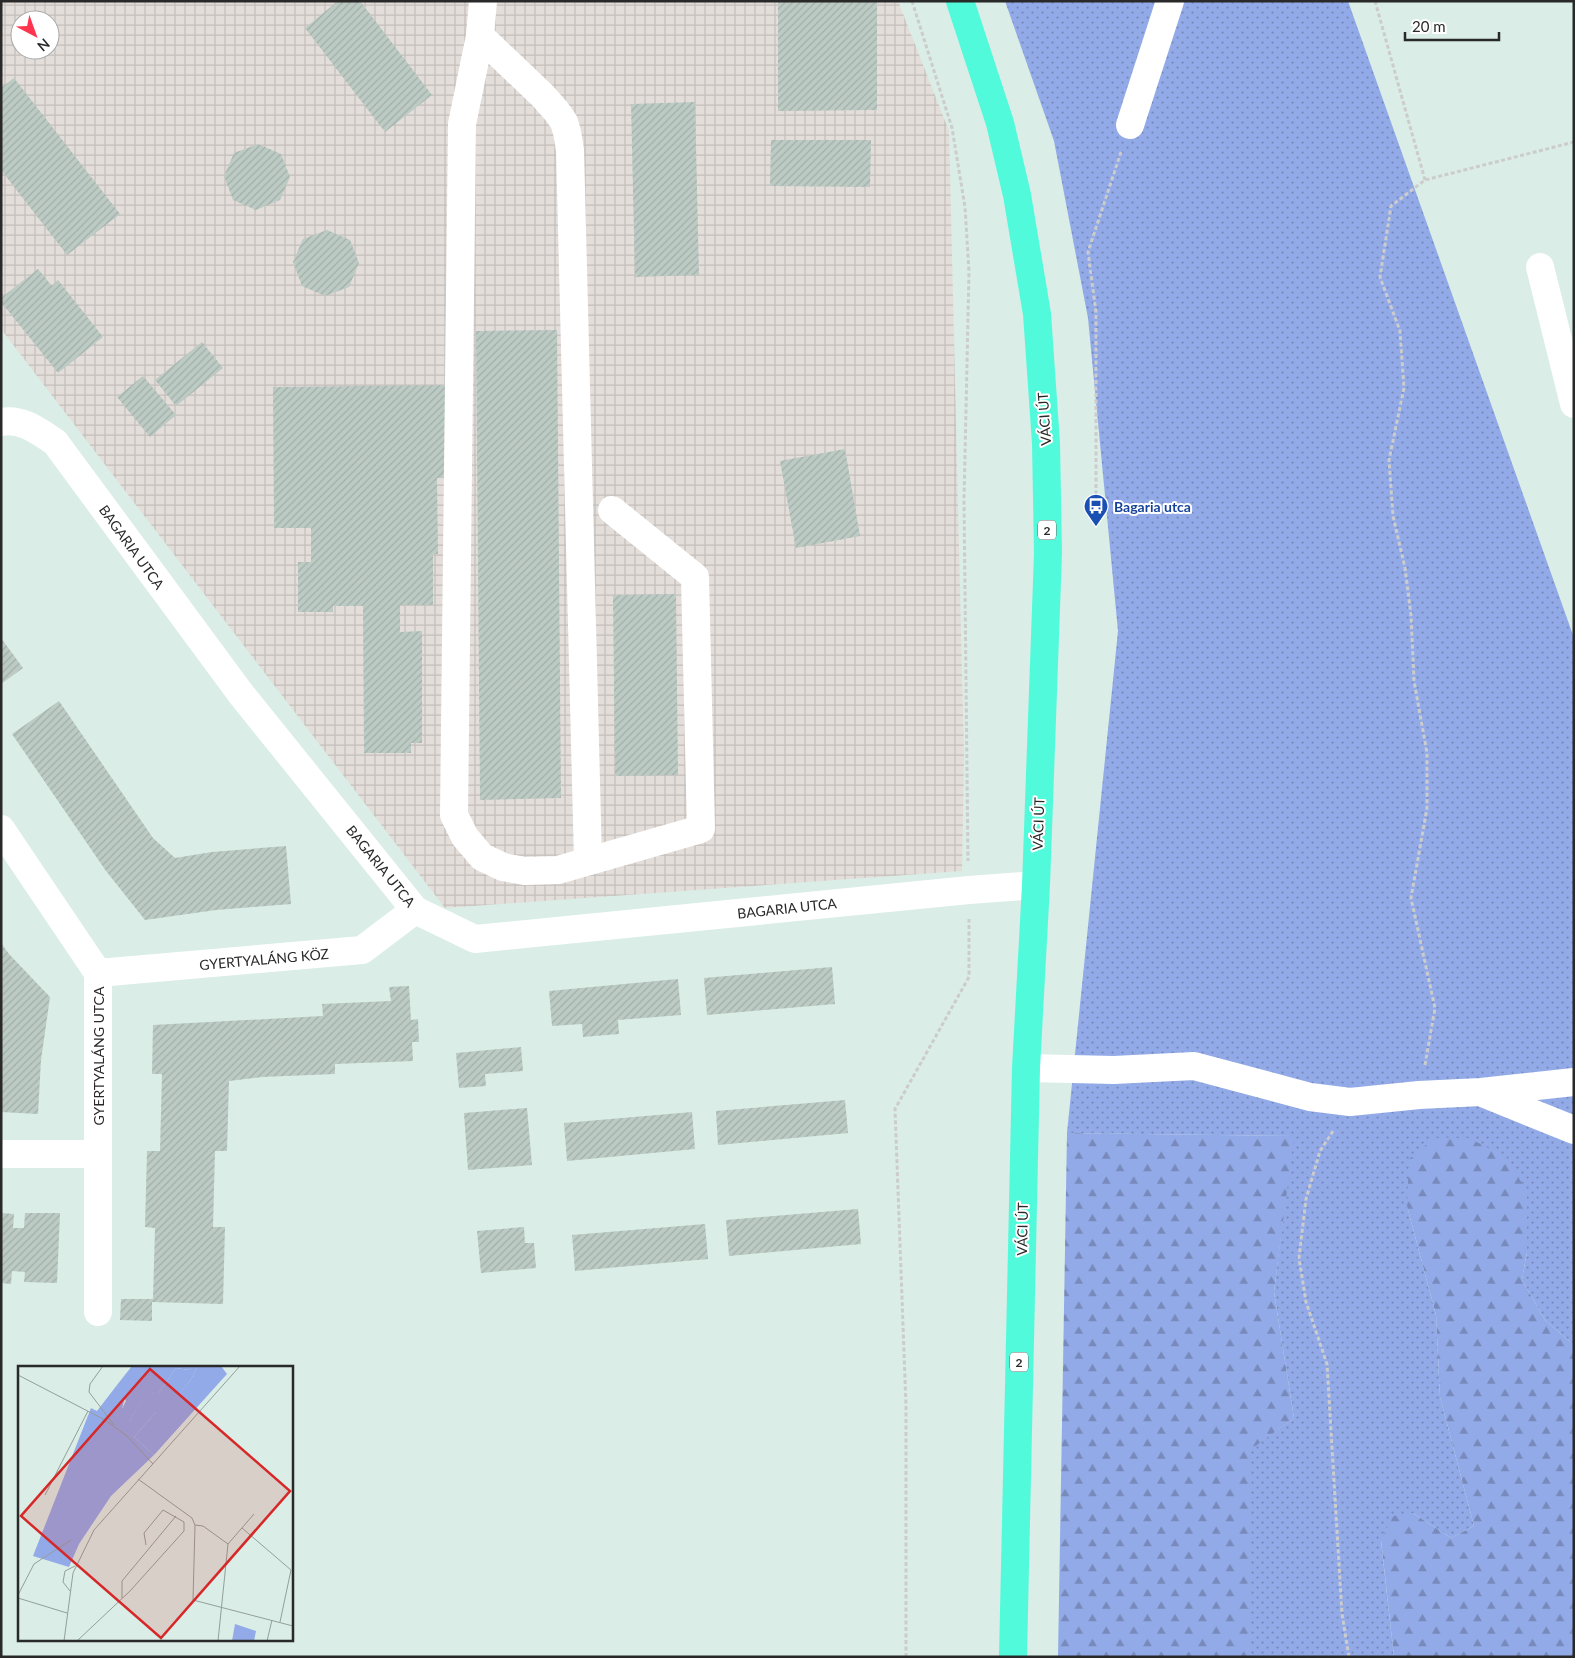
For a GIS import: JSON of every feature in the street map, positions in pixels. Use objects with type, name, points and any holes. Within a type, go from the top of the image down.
[{"type":"main road","name":"VÁCI ÚT","points":[[960,1],[1000,123],[1017,195],[1037,314],[1046,443],[1048,553],[1036,886],[1026,1068],[1013,1657]]},
{"type":"street","points":[[483,1],[480,36],[462,124],[454,815],[465,837],[482,857],[503,867],[525,871],[558,870],[701,829],[695,577],[612,510]]},
{"type":"street","points":[[1130,125],[1170,1]]},
{"type":"street","points":[[480,36],[544,96],[557,112],[564,122],[570,150],[588,861]]},
{"type":"street","points":[[1540,267],[1574,404]]},
{"type":"street","name":"BAGARIA UTCA","points":[[1,422],[12,420],[31,426],[55,442],[241,694],[416,910],[475,939],[959,891],[1036,886]]},
{"type":"street","name":"GYERTYALÁNG UTCA","points":[[1,829],[98,973],[98,1312]]},
{"type":"street","name":"GYERTYALÁNG KÖZ","points":[[98,973],[362,950],[416,910]]},
{"type":"street","points":[[1026,1068],[1114,1070],[1194,1066],[1310,1097],[1350,1102],[1419,1095],[1481,1092],[1574,1082]]},
{"type":"street","points":[[1481,1092],[1574,1130]]},
{"type":"street","points":[[1,1154],[98,1154]]},
{"type":"path","points":[[912,1],[952,128],[965,208],[969,272],[964,501],[968,862]]},
{"type":"path","points":[[1375,1],[1425,180]]},
{"type":"path","points":[[1096,527],[1096,312],[1088,252],[1130,125]]},
{"type":"path","points":[[1419,1095],[1435,1008],[1411,898],[1427,808],[1427,753],[1414,681],[1411,615],[1405,568],[1393,516],[1389,460],[1404,388],[1400,331],[1380,276],[1392,206],[1425,180],[1574,142]]},
{"type":"path","points":[[906,1657],[906,1406],[895,1109],[969,977],[969,914]]},
{"type":"path","points":[[1349,1657],[1342,1614],[1327,1364],[1306,1302],[1299,1258],[1306,1199],[1320,1151],[1350,1102]]},
{"type":"shaded area","points":[[1,1],[898,1],[949,131],[964,756],[962,871],[445,908],[1,329]]},
{"type":"green space","points":[[1005,1],[1348,1],[1574,638],[1574,1345],[1545,1320],[1522,1280],[1527,1252],[1407,1206],[1436,1315],[1440,1397],[1474,1526],[1451,1538],[1413,1513],[1381,1541],[1394,1657],[1250,1657],[1250,1449],[1294,1418],[1274,1292],[1293,1136],[1067,1133],[1118,631],[1088,318],[1054,141]]},
{"type":"green space","points":[[1067,1133],[1294,1136],[1274,1292],[1294,1418],[1250,1450],[1250,1657],[1058,1657]]},
{"type":"green space","points":[[1434,1138],[1469,1138],[1507,1158],[1527,1192],[1527,1252],[1522,1280],[1545,1320],[1574,1345],[1574,1657],[1394,1657],[1381,1540],[1393,1516],[1413,1513],[1451,1538],[1474,1526],[1440,1397],[1436,1315],[1407,1206],[1409,1159]]},
{"type":"building","points":[[338,1],[360,1],[432,95],[385,132],[305,28]]},
{"type":"building","points":[[778,1],[877,1],[877,110],[778,111]]},
{"type":"building","points":[[14,78],[120,214],[67,255],[1,170],[1,88]]},
{"type":"building","points":[[695,102],[699,275],[635,277],[631,104]]},
{"type":"building","points":[[771,140],[871,140],[870,187],[770,186]]},
{"type":"building","points":[[258,144],[281,154],[290,177],[280,200],[256,210],[233,200],[224,176],[234,153]]},
{"type":"building","points":[[327,230],[350,240],[359,263],[349,287],[325,296],[302,286],[293,262],[303,239]]},
{"type":"building","points":[[38,269],[52,286],[58,280],[103,337],[58,373],[1,302],[1,298]]},
{"type":"building","points":[[557,330],[561,798],[480,800],[476,331]]},
{"type":"building","points":[[202,342],[223,368],[176,406],[155,380]]},
{"type":"building","points":[[143,376],[176,415],[150,437],[117,397]]},
{"type":"building","points":[[450,385],[450,478],[437,478],[438,554],[433,554],[433,605],[400,605],[400,632],[422,631],[422,743],[411,743],[411,753],[364,753],[363,606],[333,606],[333,612],[298,612],[298,562],[311,562],[311,528],[274,528],[273,387]]},
{"type":"building","points":[[845,449],[860,536],[796,548],[780,461]]},
{"type":"building","points":[[676,594],[678,775],[615,776],[613,595]]},
{"type":"building","points":[[1,638],[23,668],[1,684]]},
{"type":"building","points":[[59,701],[153,838],[175,858],[212,852],[286,846],[291,904],[216,910],[145,920],[106,871],[12,734]]},
{"type":"building","points":[[1,943],[50,997],[41,1060],[38,1114],[1,1112]]},
{"type":"building","points":[[832,967],[835,1004],[707,1015],[704,978]]},
{"type":"building","points":[[678,979],[681,1015],[618,1020],[619,1034],[583,1037],[582,1024],[552,1026],[549,991]]},
{"type":"building","points":[[409,986],[411,1020],[418,1019],[419,1042],[412,1042],[413,1061],[335,1064],[335,1074],[262,1077],[229,1081],[227,1151],[215,1151],[213,1227],[225,1227],[223,1304],[152,1302],[152,1321],[120,1320],[121,1299],[153,1299],[155,1228],[145,1227],[147,1151],[160,1151],[162,1074],[152,1074],[153,1025],[323,1016],[322,1004],[391,1001],[389,987]]},
{"type":"building","points":[[521,1047],[523,1071],[485,1074],[486,1086],[459,1088],[456,1053]]},
{"type":"building","points":[[845,1100],[848,1133],[718,1145],[716,1111]]},
{"type":"building","points":[[527,1108],[532,1165],[468,1170],[464,1113]]},
{"type":"building","points":[[692,1112],[695,1149],[567,1161],[564,1123]]},
{"type":"building","points":[[858,1209],[861,1244],[729,1256],[726,1220]]},
{"type":"building","points":[[1,1213],[14,1214],[13,1228],[24,1228],[25,1213],[60,1213],[57,1283],[24,1282],[25,1272],[12,1271],[11,1284],[1,1283]]},
{"type":"building","points":[[705,1224],[708,1259],[575,1271],[572,1235]]},
{"type":"building","points":[[524,1227],[525,1243],[534,1243],[536,1268],[481,1273],[477,1231]]},
{"type":"place","name":"Bagaria utca","points":[[1096,527]]}]
